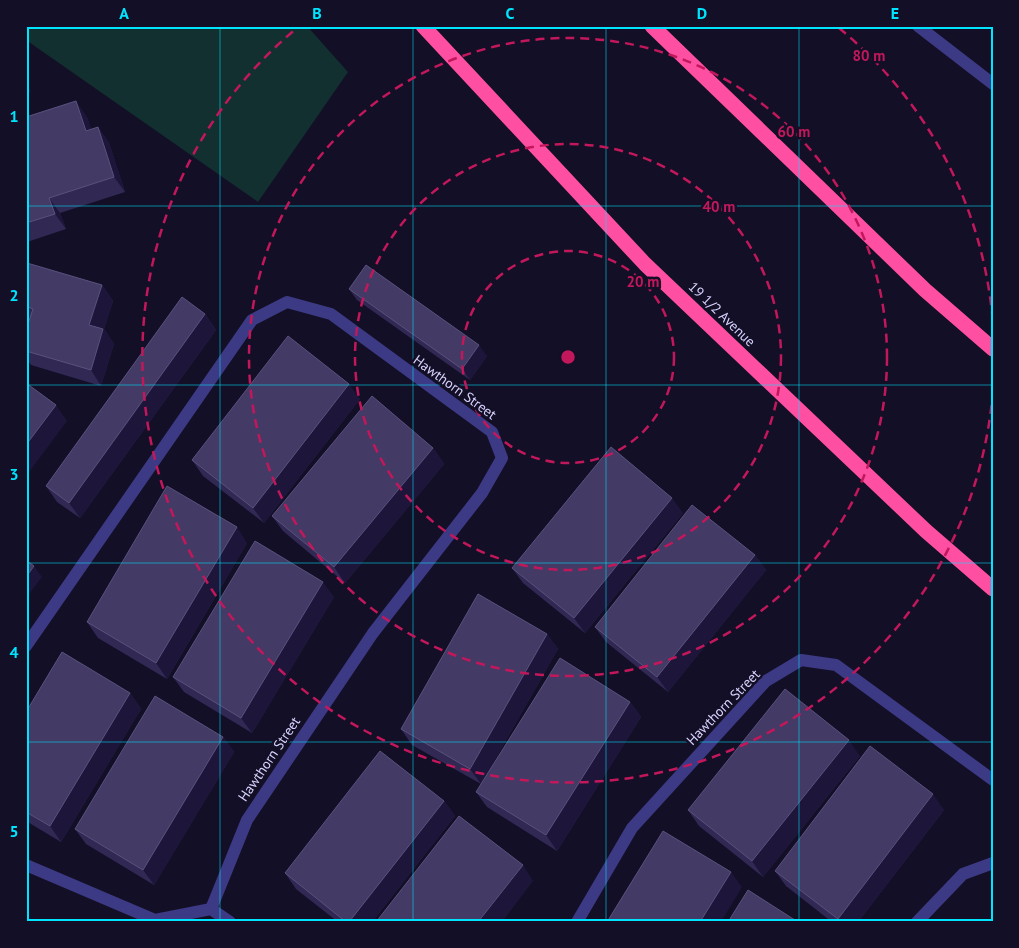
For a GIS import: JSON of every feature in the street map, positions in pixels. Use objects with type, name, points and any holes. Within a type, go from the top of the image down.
[{"type":"highway","name":"19 1/2 Avenue","points":[[423,26],[645,264],[926,531],[993,589]]},
{"type":"highway","points":[[652,26],[926,290],[993,349]]},
{"type":"street","points":[[918,26],[993,84]]},
{"type":"street","name":"Hawthorn Street","points":[[26,646],[252,320],[287,302],[331,314],[492,432],[502,458],[486,486],[372,633],[246,820],[211,909]]},
{"type":"street","name":"Hawthorn Street","points":[[577,922],[632,828],[766,681],[801,660],[836,665],[993,780]]},
{"type":"street","points":[[917,922],[963,874],[993,863]]},
{"type":"street","points":[[26,865],[156,920],[211,909],[230,922]]},
{"type":"green space","points":[[26,26],[307,26],[348,72],[258,202],[26,40]]},
{"type":"building","points":[[76,101],[86,131],[98,127],[114,177],[49,198],[55,214],[26,223],[26,117]]},
{"type":"building","points":[[27,263],[102,285],[89,325],[103,329],[91,370],[26,351],[26,330],[33,309],[26,306]]},
{"type":"building","points":[[366,265],[479,345],[462,369],[349,289]]},
{"type":"building","points":[[182,297],[205,314],[69,503],[46,486]]},
{"type":"building","points":[[288,336],[349,384],[253,508],[192,460]]},
{"type":"building","points":[[26,383],[56,405],[26,445]]},
{"type":"building","points":[[372,396],[433,448],[334,567],[272,516]]},
{"type":"building","points":[[611,447],[672,498],[574,618],[512,568]]},
{"type":"building","points":[[167,486],[237,527],[156,663],[87,622]]},
{"type":"building","points":[[692,505],[755,555],[657,677],[595,627]]},
{"type":"building","points":[[255,541],[323,582],[241,718],[173,677]]},
{"type":"building","points":[[26,560],[34,566],[26,577]]},
{"type":"building","points":[[478,594],[547,634],[470,769],[401,729]]},
{"type":"building","points":[[62,652],[130,693],[50,826],[26,812],[26,712]]},
{"type":"building","points":[[560,658],[630,702],[546,835],[476,792]]},
{"type":"building","points":[[785,689],[849,740],[752,861],[688,810]]},
{"type":"building","points":[[155,696],[223,737],[143,870],[75,829]]},
{"type":"building","points":[[870,746],[933,794],[838,919],[775,871]]},
{"type":"building","points":[[380,751],[444,801],[349,922],[346,922],[285,873]]},
{"type":"building","points":[[459,816],[523,865],[478,922],[376,922]]},
{"type":"building","points":[[663,831],[731,872],[700,922],[607,922]]},
{"type":"building","points":[[748,890],[798,922],[728,922]]}]
